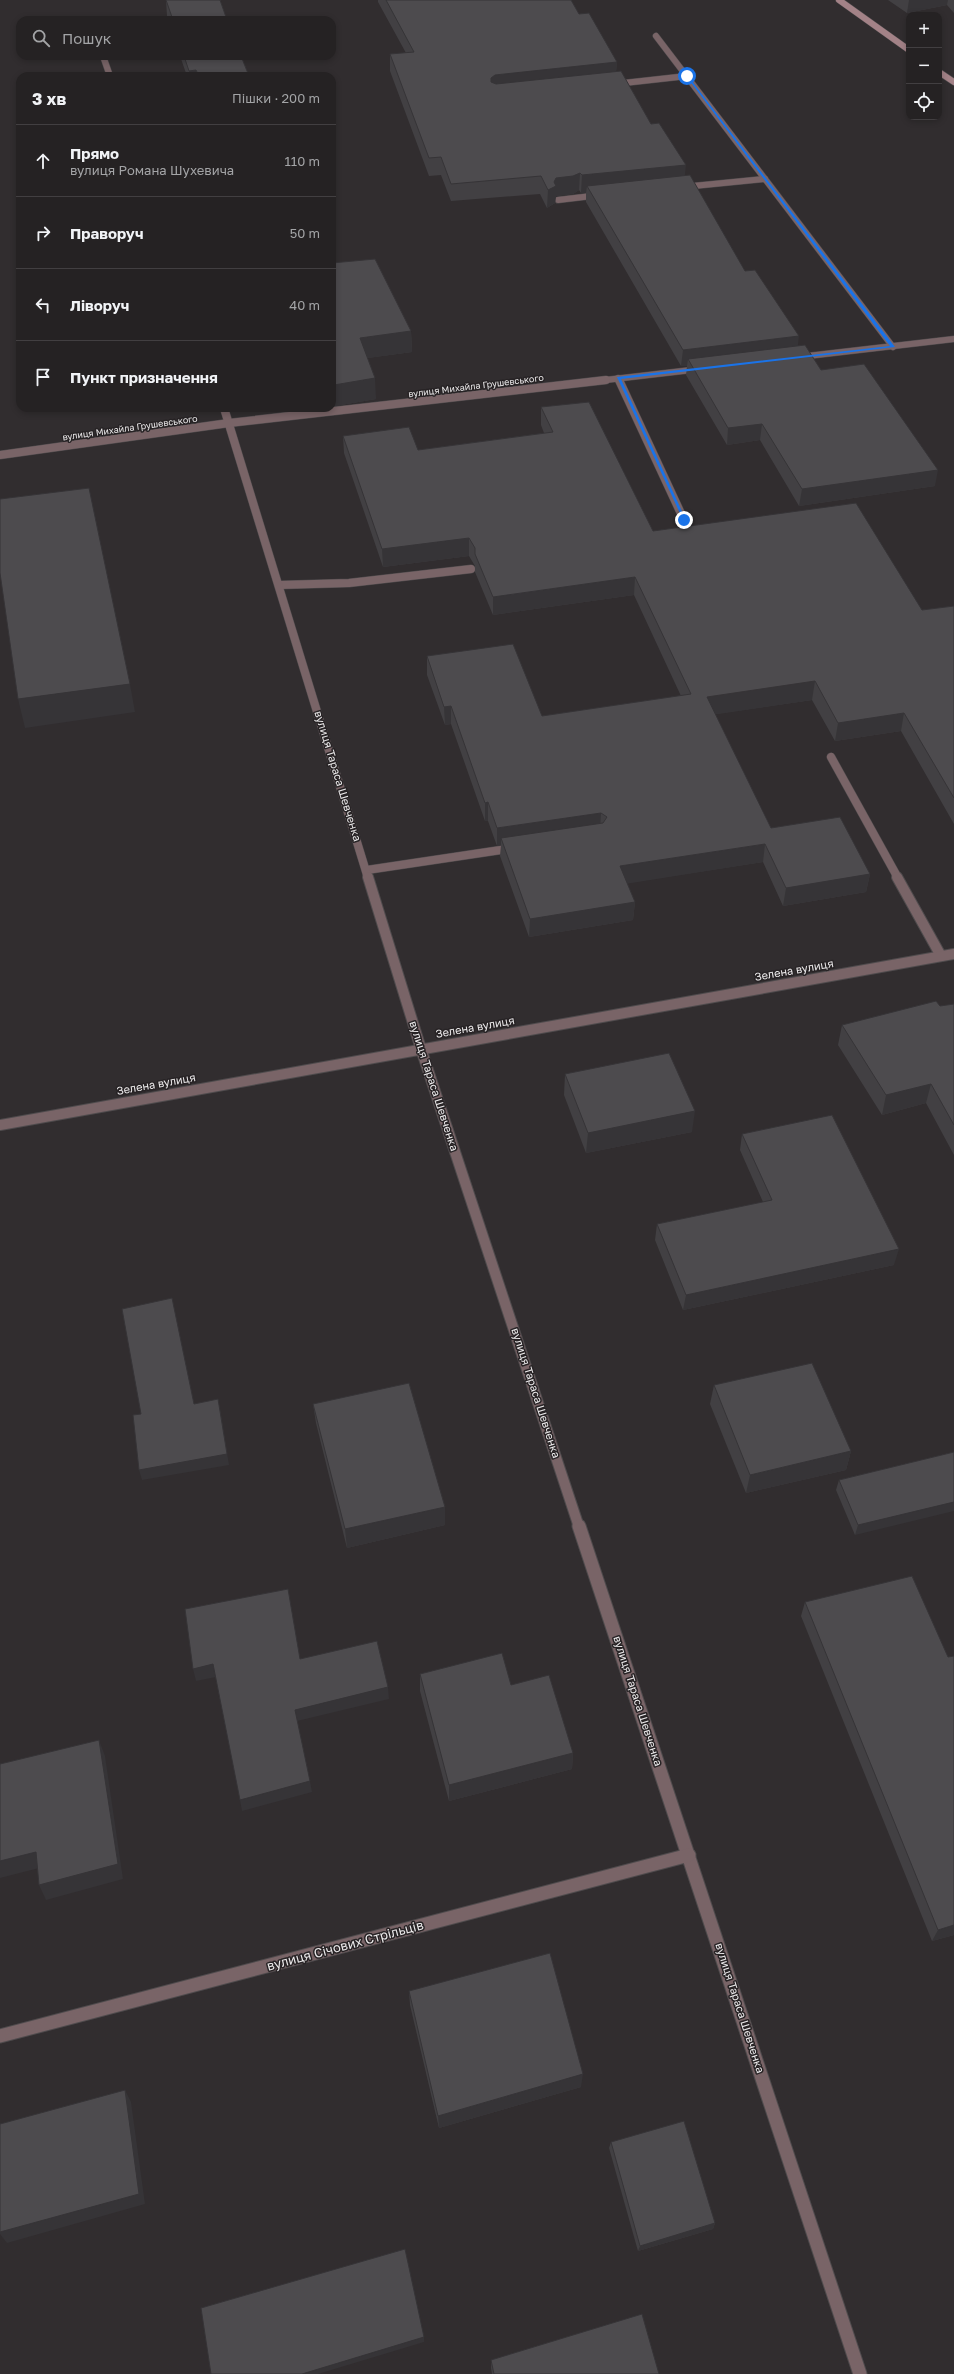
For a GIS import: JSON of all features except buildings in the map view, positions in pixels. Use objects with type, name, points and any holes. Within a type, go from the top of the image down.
[{"type":"main road","points":[[839,0],[906,48]]},
{"type":"main road","points":[[942,74],[954,82]]},
{"type":"street","points":[[656,36],[893,347]]},
{"type":"street","points":[[104,60],[109,72]]},
{"type":"street","points":[[610,85],[687,76]]},
{"type":"street","points":[[677,187],[765,178]]},
{"type":"street","points":[[558,200],[606,195]]},
{"type":"street","points":[[791,358],[954,339]]},
{"type":"street","name":"вулиця Михайла Грушевського","points":[[336,411],[704,368]]},
{"type":"street","points":[[618,378],[684,520]]},
{"type":"street","name":"вулиця Тараса Шевченка","points":[[225,412],[421,1049],[689,1854],[860,2374]]},
{"type":"street","name":"вулиця Михайла Грушевського","points":[[0,455],[229,423],[324,412]]},
{"type":"street","points":[[279,585],[349,583],[470,569]]},
{"type":"street","points":[[831,757],[941,956]]},
{"type":"street","points":[[367,870],[523,847]]},
{"type":"street","name":"Зелена вулиця","points":[[0,1125],[954,954]]},
{"type":"street","name":"вулиця Січових Стрільців","points":[[0,2036],[689,1854]]},
{"type":"route","points":[[684,520],[618,378],[893,347],[687,76]]}]
